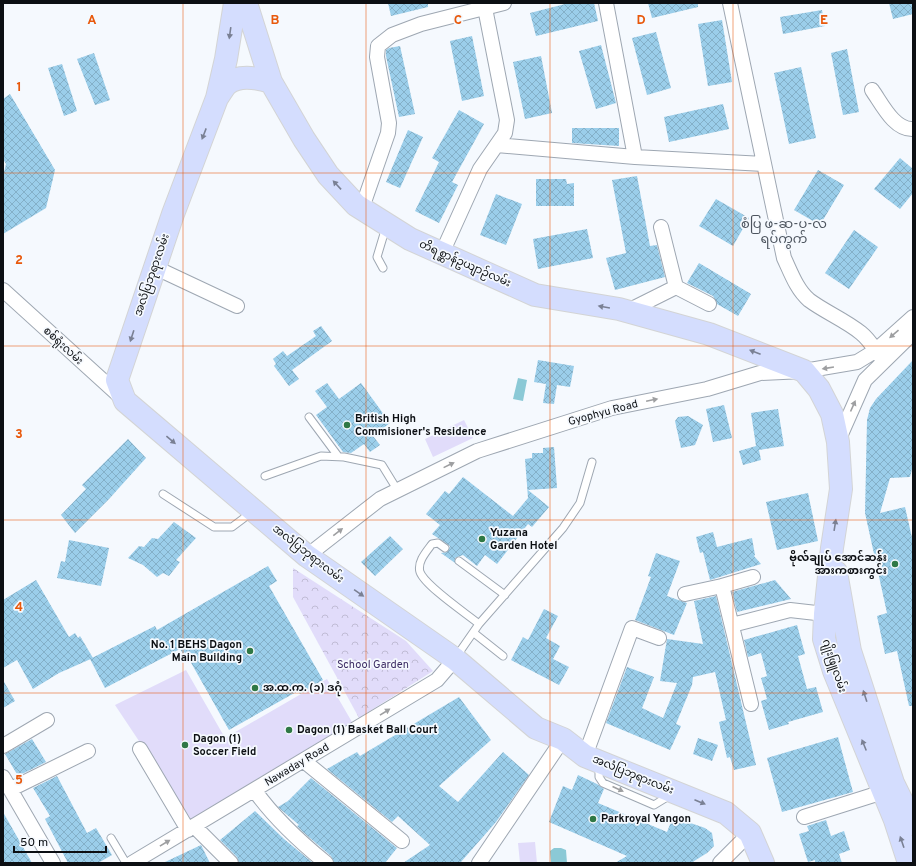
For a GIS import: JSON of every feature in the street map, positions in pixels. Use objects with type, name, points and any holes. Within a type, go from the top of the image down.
[{"type":"main road","name":"တိရစ္ဆာန်ဥယျာဉ်လမ်း","points":[[243,4],[258,40],[271,82],[304,139],[328,175],[356,205],[410,239],[535,295],[626,312],[710,334],[804,371]]},
{"type":"main road","points":[[218,98],[226,59],[243,4]]},
{"type":"main road","points":[[218,98],[228,84],[240,79],[254,77],[271,82]]},
{"type":"main road","name":"အလံပြဘုရားလမ်း","points":[[218,98],[154,267],[117,380],[125,401],[307,556],[455,659],[536,728],[563,739],[592,759],[726,813],[750,833],[763,863]]},
{"type":"main road","name":"ဂျိုးဖြူလမ်း","points":[[804,371],[819,389],[832,414],[838,442],[841,489],[824,614],[824,639],[834,671],[883,792],[909,863]]},
{"type":"main road","points":[[832,548],[850,651],[893,783],[913,824]]},
{"type":"street","points":[[362,208],[388,133],[389,123],[377,57],[378,46],[392,35],[421,24],[485,5],[504,3]]},
{"type":"street","points":[[606,3],[635,157]]},
{"type":"street","points":[[730,3],[772,209],[784,258],[795,283],[808,299],[860,332],[869,340],[880,356]]},
{"type":"street","points":[[442,253],[480,169],[505,133],[507,120],[485,5]]},
{"type":"street","points":[[872,90],[893,120],[907,129],[913,129]]},
{"type":"street","points":[[497,145],[635,157],[764,164]]},
{"type":"street","points":[[661,227],[676,287],[709,304]]},
{"type":"street","points":[[154,267],[237,306]]},
{"type":"street","points":[[626,312],[676,287]]},
{"type":"street","name":"စစ်ရုံးလမ်း","points":[[3,290],[125,401]]},
{"type":"street","name":"Gyophyu Road","points":[[838,442],[864,380],[880,356],[913,317]]},
{"type":"street","name":"Gyophyu Road","points":[[307,556],[380,499],[477,451],[612,408],[707,389],[760,373],[804,371],[858,362],[880,356],[913,333]]},
{"type":"street","points":[[685,594],[754,577]]},
{"type":"street","points":[[722,586],[751,704]]},
{"type":"street","points":[[732,625],[790,610],[824,614]]},
{"type":"street","points":[[592,759],[632,628],[659,638]]},
{"type":"street","name":"Nawaday Road","points":[[132,863],[437,680],[455,659]]},
{"type":"street","points":[[3,746],[47,720]]},
{"type":"street","points":[[479,863],[563,739]]},
{"type":"street","points":[[140,749],[191,828],[231,863]]},
{"type":"street","points":[[11,789],[88,751]]},
{"type":"street","points":[[304,761],[402,841]]},
{"type":"street","points":[[3,777],[53,863]]},
{"type":"street","points":[[254,791],[270,811],[299,841],[326,863]]},
{"type":"street","points":[[804,817],[883,792]]},
{"type":"street","points":[[724,862],[750,833]]},
{"type":"lane","points":[[383,268],[377,257],[387,224]]},
{"type":"lane","points":[[309,417],[338,456]]},
{"type":"lane","points":[[265,476],[321,456],[338,456],[382,464],[398,491]]},
{"type":"lane","points":[[455,659],[479,624],[563,528],[580,503],[592,462]]},
{"type":"lane","points":[[163,494],[214,527],[232,527],[254,511]]},
{"type":"lane","points":[[444,548],[438,543],[432,544],[421,560],[420,572],[427,582],[479,624]]},
{"type":"lane","points":[[459,560],[505,595]]},
{"type":"lane","points":[[474,633],[503,656]]},
{"type":"lane","points":[[111,838],[126,863]]},
{"type":"green space","points":[[464,420],[473,438],[433,457],[425,439]]},
{"type":"green space","name":"School Garden","points":[[293,568],[406,641],[433,671],[359,718],[293,597]]},
{"type":"green space","name":"Dagon (1) Soccer Field","points":[[186,670],[225,738],[327,679],[352,722],[191,819],[115,705]]},
{"type":"green space","points":[[535,842],[537,863],[520,863],[518,843]]},
{"type":"water","points":[[518,378],[527,380],[523,401],[513,399]]},
{"type":"water","points":[[554,848],[566,850],[567,863],[551,863],[550,851]]},
{"type":"building","points":[[388,3],[428,3],[428,7],[391,16]]},
{"type":"building","points":[[569,3],[594,3],[598,21],[536,36],[530,13]]},
{"type":"building","points":[[648,3],[698,3],[698,7],[652,18]]},
{"type":"building","points":[[889,3],[913,3],[913,14],[893,19]]},
{"type":"building","points":[[822,10],[825,26],[783,34],[780,17]]},
{"type":"building","points":[[722,20],[732,82],[708,86],[698,24]]},
{"type":"building","points":[[656,32],[671,88],[647,95],[632,38]]},
{"type":"building","points":[[472,36],[484,96],[462,101],[450,41]]},
{"type":"building","points":[[601,45],[616,103],[596,109],[579,51]]},
{"type":"building","points":[[400,46],[415,114],[399,117],[386,50]]},
{"type":"building","points":[[847,49],[859,112],[843,115],[831,53]]},
{"type":"building","points":[[94,53],[110,100],[95,105],[77,59]]},
{"type":"building","points":[[541,56],[552,113],[525,119],[513,62]]},
{"type":"building","points":[[62,64],[77,111],[64,116],[48,68]]},
{"type":"building","points":[[801,67],[816,138],[789,144],[774,73]]},
{"type":"building","points":[[10,94],[55,170],[46,208],[3,234],[3,176],[6,164],[3,159],[3,99]]},
{"type":"building","points":[[723,104],[729,129],[669,142],[664,117]]},
{"type":"building","points":[[459,110],[484,124],[452,182],[458,185],[439,223],[415,211],[439,162],[432,158]]},
{"type":"building","points":[[572,128],[619,128],[619,146],[572,143]]},
{"type":"building","points":[[408,130],[423,137],[400,188],[386,182]]},
{"type":"building","points":[[900,158],[913,169],[913,193],[900,209],[874,189]]},
{"type":"building","points":[[818,170],[844,185],[820,225],[794,210]]},
{"type":"building","points":[[637,176],[650,246],[657,245],[665,277],[615,290],[606,258],[626,253],[612,180]]},
{"type":"building","points":[[536,179],[566,179],[567,184],[574,183],[574,206],[536,206]]},
{"type":"building","points":[[496,194],[522,204],[506,245],[480,235]]},
{"type":"building","points":[[716,199],[749,218],[733,246],[699,226]]},
{"type":"building","points":[[587,229],[593,258],[538,269],[533,239]]},
{"type":"building","points":[[854,230],[878,247],[849,289],[825,273]]},
{"type":"building","points":[[699,263],[751,294],[738,316],[717,304],[713,296],[687,283]]},
{"type":"building","points":[[321,326],[332,341],[292,370],[299,379],[289,386],[274,366],[276,364],[273,359],[283,351],[287,356],[316,336],[313,331]]},
{"type":"building","points":[[538,360],[574,366],[570,387],[557,385],[554,404],[543,403],[546,384],[534,382]]},
{"type":"building","name":"ဗိုလ်ချုပ် အောင်ဆန်း အားကစားကွင်း","points":[[913,360],[913,465],[910,477],[890,478],[880,513],[905,507],[913,542],[913,706],[909,706],[897,651],[885,654],[877,616],[887,613],[865,513],[867,420],[870,408],[876,399]]},
{"type":"building","points":[[327,383],[339,399],[361,383],[390,423],[373,436],[380,445],[370,452],[364,444],[351,453],[343,452],[316,415],[327,407],[315,391]]},
{"type":"building","points":[[724,405],[732,438],[713,442],[706,409]]},
{"type":"building","points":[[778,409],[784,446],[759,450],[761,460],[743,465],[739,451],[756,446],[751,413]]},
{"type":"building","points":[[688,416],[703,425],[695,445],[681,448],[675,421],[678,417]]},
{"type":"building","points":[[128,439],[146,458],[109,499],[75,533],[61,515],[86,489],[82,485]]},
{"type":"building","points":[[554,447],[557,488],[528,490],[549,507],[532,527],[528,524],[497,564],[485,555],[477,566],[463,555],[455,558],[455,563],[441,553],[447,552],[450,546],[432,534],[440,525],[426,514],[445,491],[449,494],[463,477],[513,516],[528,498],[525,459],[532,458],[532,453],[543,453],[543,448]]},
{"type":"building","points":[[808,493],[818,541],[777,550],[766,502]]},
{"type":"building","points":[[174,522],[196,538],[176,560],[180,562],[169,576],[163,573],[157,577],[143,565],[128,558],[139,546],[144,547],[152,538],[158,539]]},
{"type":"building","points":[[713,532],[717,547],[752,538],[754,556],[761,564],[710,580],[703,552],[700,553],[696,537]]},
{"type":"building","points":[[390,536],[403,549],[375,576],[361,562]]},
{"type":"building","points":[[69,540],[109,548],[101,586],[57,578],[61,561],[65,562]]},
{"type":"building","points":[[656,553],[680,561],[667,596],[687,603],[674,635],[635,620],[651,577],[648,576]]},
{"type":"building","name":"No. 1 BEHS Dagon Main Building","points":[[268,566],[277,581],[269,586],[323,680],[300,694],[298,691],[229,730],[185,652],[183,654],[180,649],[105,688],[90,659],[155,626],[157,630]]},
{"type":"building","points":[[36,580],[69,637],[75,633],[78,638],[80,636],[93,658],[59,673],[33,689],[17,660],[3,668],[3,600]]},
{"type":"building","points":[[775,580],[791,599],[737,612],[732,592]]},
{"type":"building","points":[[716,596],[756,765],[734,770],[730,757],[727,758],[719,722],[726,720],[715,672],[693,677],[692,685],[676,724],[681,726],[670,750],[606,723],[627,667],[654,677],[642,708],[663,718],[677,683],[660,681],[667,639],[703,644],[694,601]]},
{"type":"building","points":[[544,609],[558,616],[546,638],[560,646],[553,659],[569,667],[559,685],[511,660],[523,637],[528,640]]},
{"type":"building","points":[[797,625],[805,654],[798,656],[807,689],[816,687],[823,712],[788,722],[789,724],[769,730],[761,701],[767,699],[761,678],[767,676],[761,653],[748,657],[744,640]]},
{"type":"building","points":[[3,680],[15,701],[3,708]]},
{"type":"building","points":[[459,697],[491,740],[439,786],[458,802],[503,752],[529,775],[496,822],[460,863],[403,863],[430,845],[398,816],[392,822],[327,769],[357,752],[360,756]]},
{"type":"building","points":[[838,737],[853,792],[782,812],[767,758]]},
{"type":"building","points":[[698,738],[718,745],[712,761],[693,754]]},
{"type":"building","points":[[32,739],[46,762],[18,776],[5,754]]},
{"type":"building","name":"Parkroyal Yangon","points":[[578,775],[604,789],[598,803],[667,832],[673,817],[705,828],[712,833],[714,846],[707,853],[691,863],[615,863],[627,856],[549,822],[563,786],[572,790]]},
{"type":"building","points":[[57,776],[87,833],[96,828],[112,855],[98,863],[68,863],[45,819],[50,816],[33,788]]},
{"type":"building","points":[[311,778],[397,848],[385,863],[334,863],[331,856],[303,832],[297,826],[299,825],[278,807],[288,801]]},
{"type":"building","points":[[255,811],[284,839],[313,863],[239,863],[237,857],[220,840]]},
{"type":"building","points":[[3,812],[32,863],[3,863]]},
{"type":"building","points":[[826,820],[831,836],[844,831],[850,850],[839,854],[842,863],[815,863],[815,860],[808,862],[799,834],[809,831],[807,826]]},
{"type":"building","points":[[201,845],[210,863],[163,863]]},
{"type":"place","name":"British High Commisioner's Residence","points":[[347,425]]},
{"type":"place","name":"Yuzana Garden Hotel","points":[[482,539]]},
{"type":"place","name":"ဗိုလ်ချုပ် အောင်ဆန်း အားကစားကွင်း","points":[[895,564]]},
{"type":"place","name":"No. 1 BEHS Dagon Main Building","points":[[250,651]]},
{"type":"place","name":"အ.ထ.က. (၁) ဒဂုံ","points":[[255,688]]},
{"type":"place","name":"Dagon (1) Basket Ball Court","points":[[289,730]]},
{"type":"place","name":"Dagon (1) Soccer Field","points":[[185,745]]},
{"type":"place","name":"Parkroyal Yangon","points":[[593,819]]},
{"type":"district","name":"စံပြ ဖ-ဆ-ပ-လ ရပ်ကွက်","points":[[784,232]]}]
